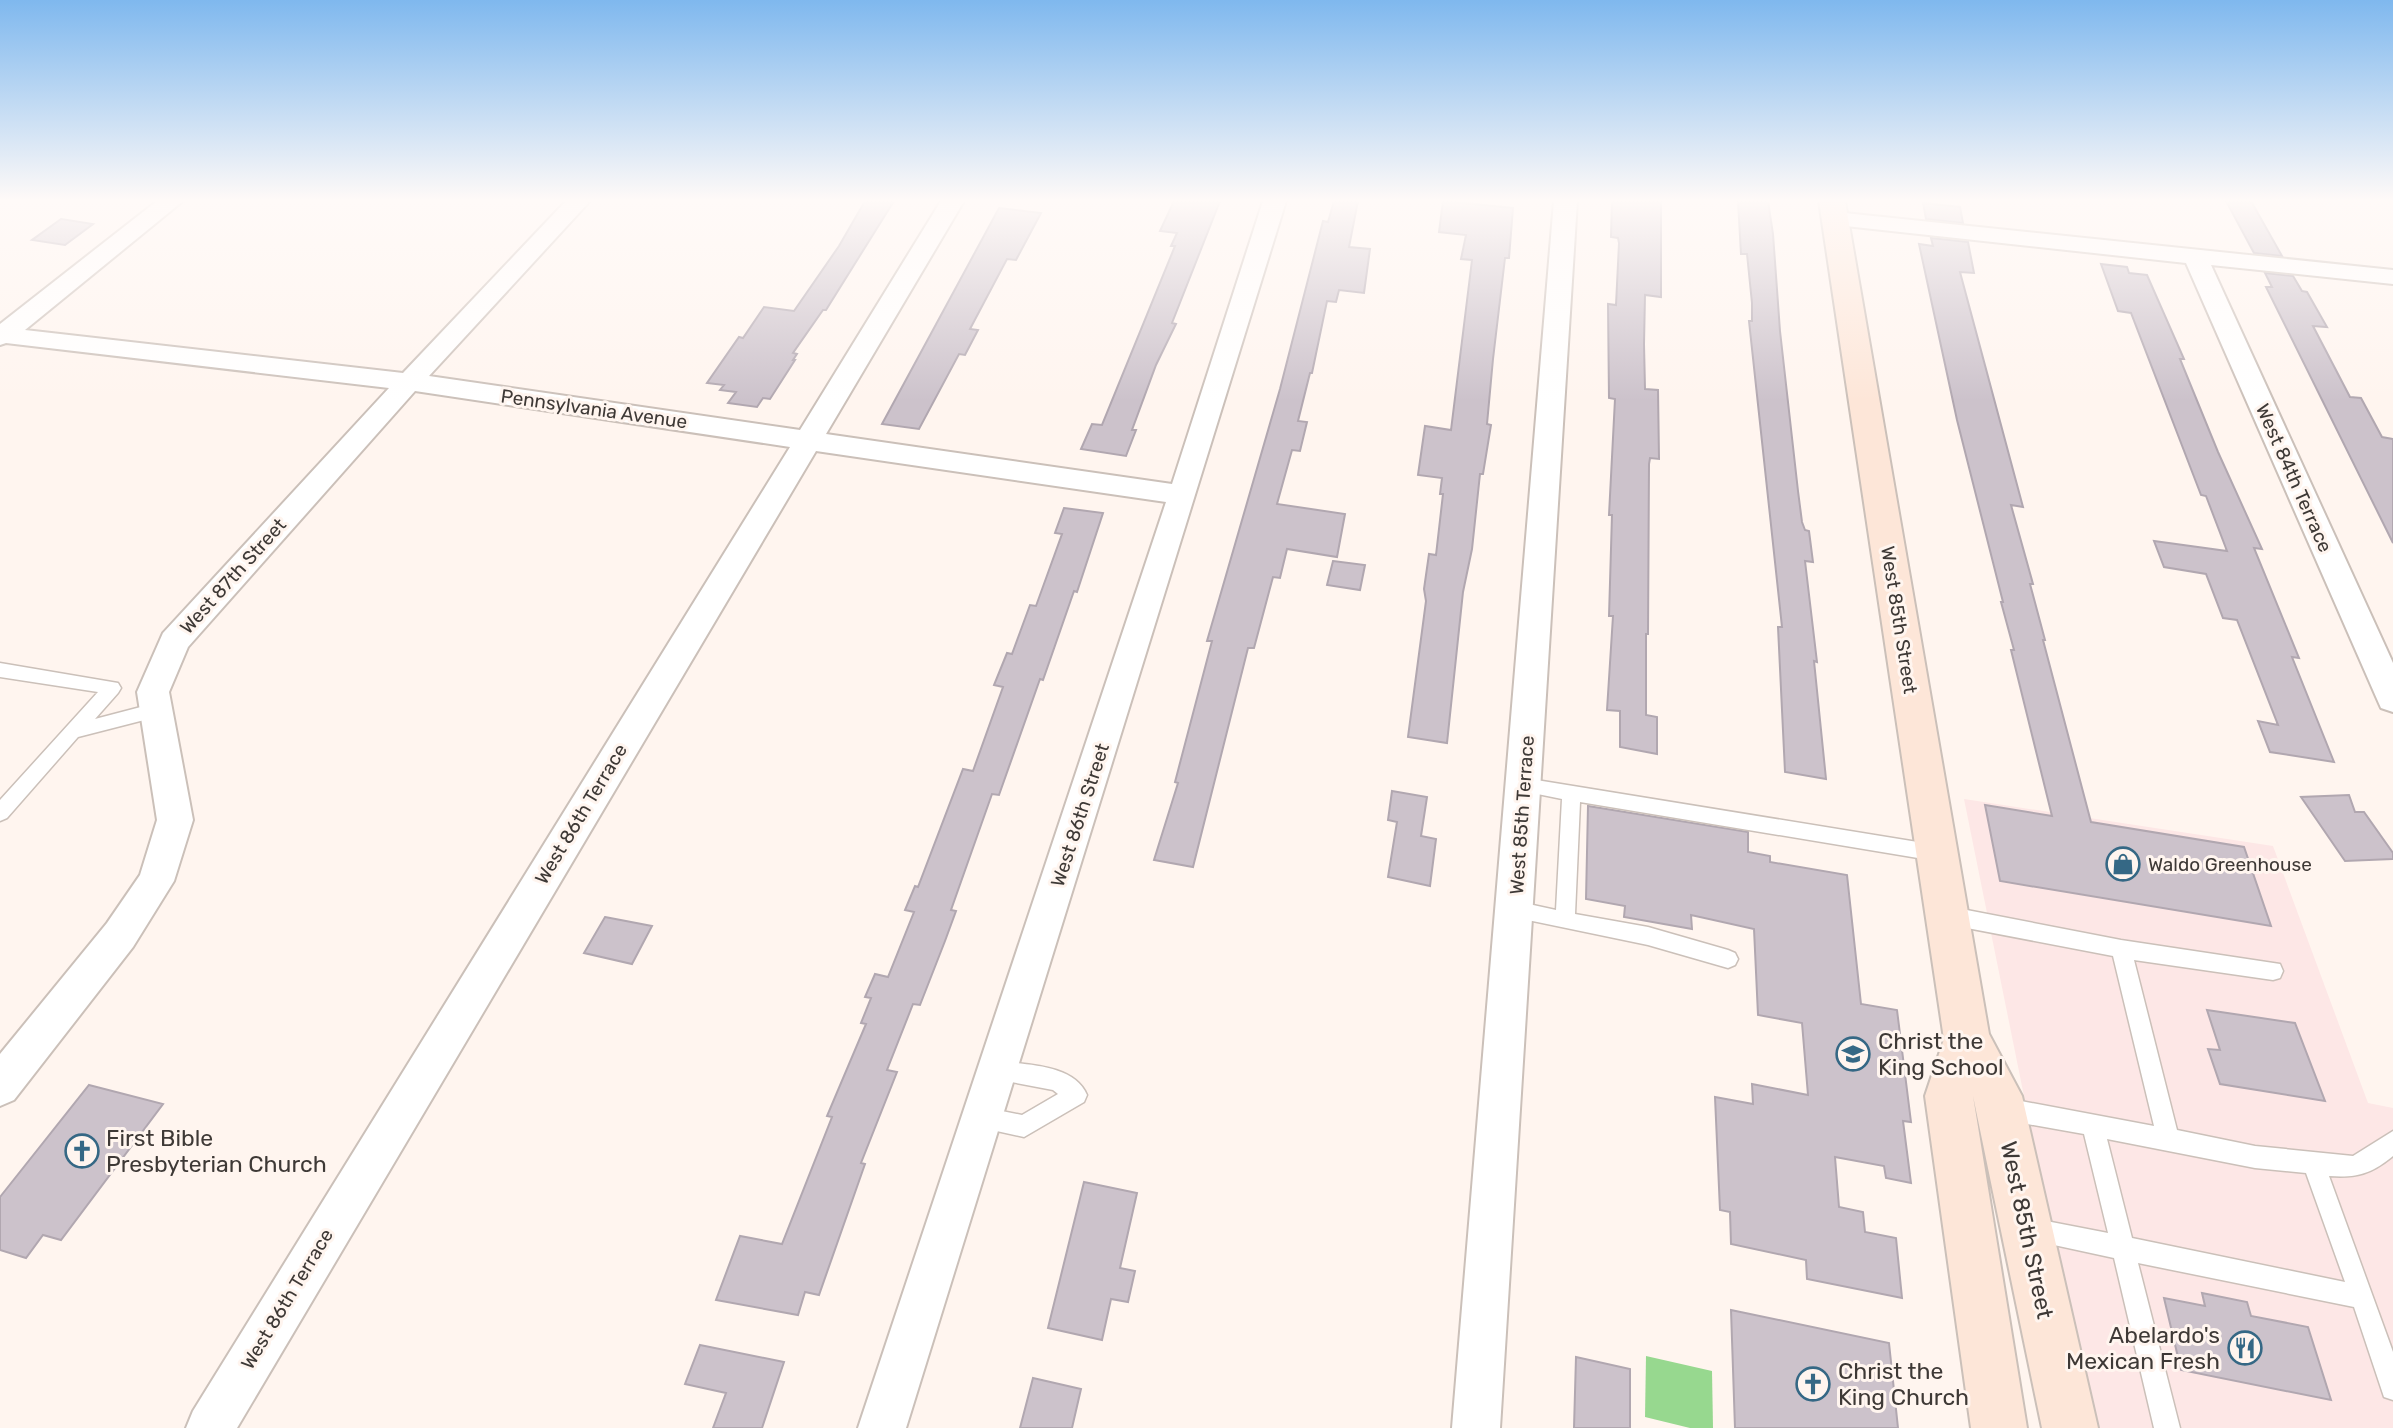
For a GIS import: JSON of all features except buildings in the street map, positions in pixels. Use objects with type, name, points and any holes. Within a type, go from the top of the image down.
[{"type":"main road","name":"West 85th Street","points":[[1842,268],[1967,1040],[1998,1096],[2070,1428]]},
{"type":"main road","name":"West 85th Street","points":[[1967,1040],[1950,1100],[1999,1428]]},
{"type":"street","points":[[1,336],[88,268]]},
{"type":"street","name":"West 87th Street","points":[[1,1083],[120,935],[156,881],[174,820],[153,692],[174,641],[516,268]]},
{"type":"street","name":"West 86th Terrace","points":[[209,1428],[912,268]]},
{"type":"street","name":"West 86th Street","points":[[882,1428],[1254,268]]},
{"type":"street","name":"West 85th Terrace","points":[[1476,1428],[1561,268]]},
{"type":"street","name":"West 84th Terrace","points":[[2200,268],[2393,699]]},
{"type":"street","points":[[2300,268],[2393,277]]},
{"type":"street","name":"Pennsylvania Avenue","points":[[1,336],[409,382],[1183,495]]},
{"type":"lane","points":[[0,670],[112,688],[0,813]]},
{"type":"lane","points":[[76,731],[156,710]]},
{"type":"lane","points":[[1524,785],[1936,853]]},
{"type":"lane","points":[[1565,921],[1571,793]]},
{"type":"lane","points":[[1515,911],[1648,936],[1728,959]]},
{"type":"lane","points":[[1946,915],[2121,949],[2273,971]]},
{"type":"lane","points":[[2121,949],[2168,1139]]},
{"type":"lane","points":[[982,1118],[1024,1126],[1076,1095],[1058,1081],[998,1071]]},
{"type":"lane","points":[[1950,1100],[2255,1157],[2314,1164],[2354,1167],[2376,1156],[2393,1143]]},
{"type":"lane","points":[[2093,1126],[2167,1428]]},
{"type":"lane","points":[[2314,1164],[2393,1388]]},
{"type":"lane","points":[[2025,1228],[2362,1297]]},
{"type":"shaded area","points":[[1964,799],[2273,846],[2368,1103],[2393,1108],[2393,1428],[2091,1428]]},
{"type":"green space","points":[[1646,1356],[1712,1371],[1713,1428],[1690,1428],[1645,1417]]},
{"type":"place","name":"Waldo Greenhouse","points":[[2123,864]]},
{"type":"place","name":"Christ the King School","points":[[1853,1054]]},
{"type":"place","name":"First Bible Presbyterian Church","points":[[82,1151]]},
{"type":"place","name":"Abelardo's Mexican Fresh","points":[[2245,1348]]},
{"type":"place","name":"Christ the King Church","points":[[1813,1384]]}]
